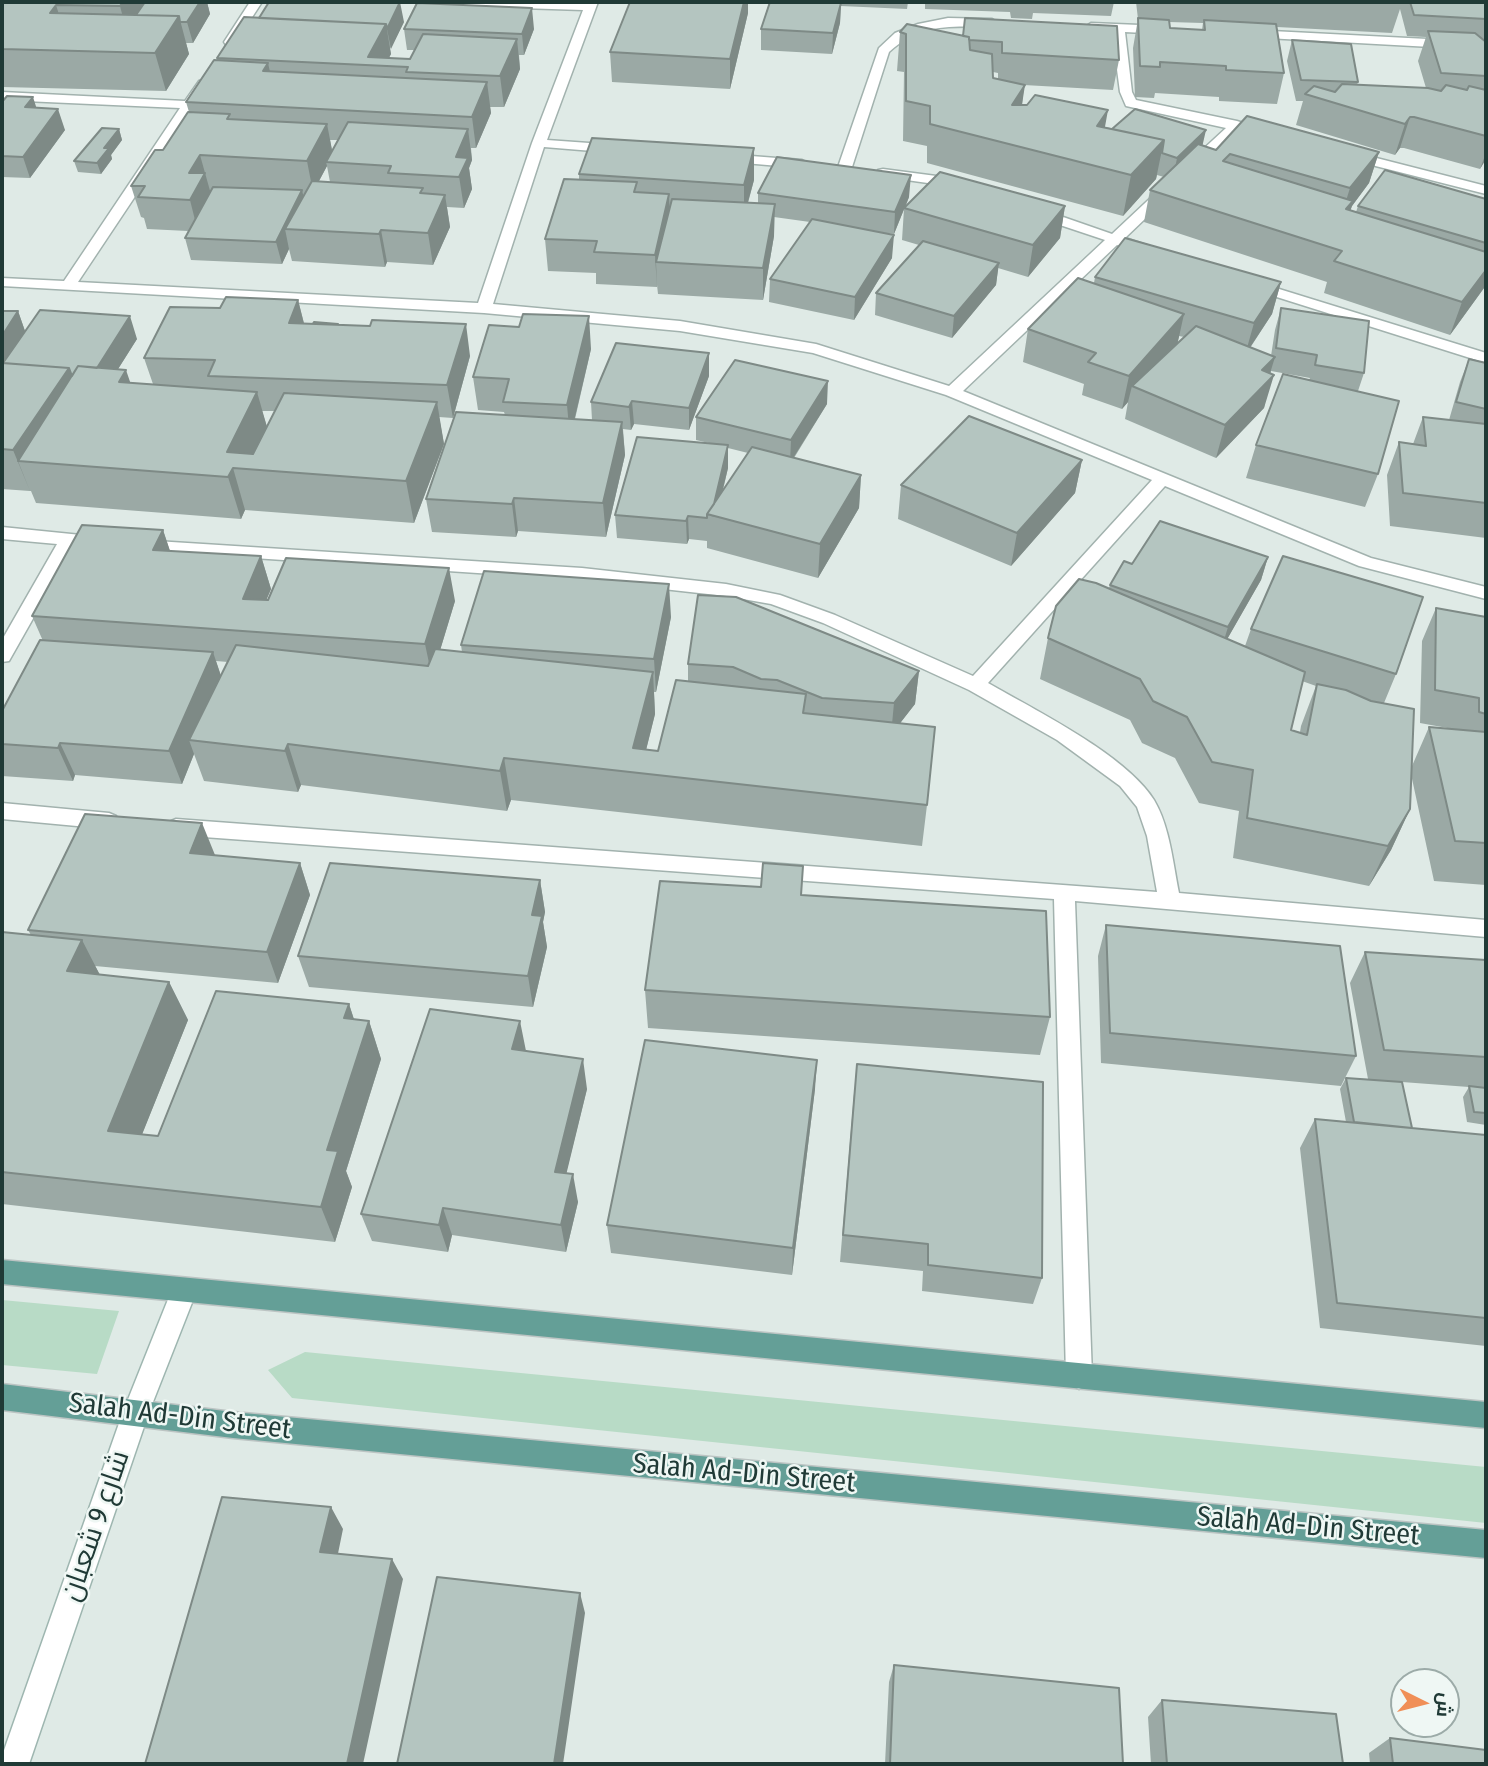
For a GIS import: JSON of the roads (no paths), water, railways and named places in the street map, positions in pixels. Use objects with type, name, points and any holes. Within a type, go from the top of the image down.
[{"type":"main road","points":[[2,1272],[1486,1415]]},
{"type":"main road","name":"Salah Ad-Din Street","points":[[2,1397],[233,1425],[1486,1544]]},
{"type":"street","points":[[68,286],[256,2]]},
{"type":"street","points":[[457,2],[591,5],[539,143],[484,308]]},
{"type":"street","points":[[844,168],[883,51],[899,36],[922,27],[948,22],[1003,23]]},
{"type":"street","points":[[1080,27],[1173,31]]},
{"type":"street","points":[[1118,28],[1126,92],[1131,103],[1275,135]]},
{"type":"street","points":[[1241,34],[1486,46]]},
{"type":"street","points":[[2,96],[190,105]]},
{"type":"street","points":[[952,392],[1237,125]]},
{"type":"street","points":[[539,143],[636,151]]},
{"type":"street","points":[[1340,152],[1486,190]]},
{"type":"street","points":[[706,156],[844,168],[944,181],[970,190]]},
{"type":"street","points":[[1023,208],[1168,257]]},
{"type":"street","points":[[1235,279],[1486,358]]},
{"type":"street","points":[[2,282],[484,308],[680,326],[816,349],[952,392],[1365,562],[1486,593]]},
{"type":"street","points":[[976,685],[1163,478]]},
{"type":"street","points":[[2,533],[68,541],[582,574],[726,590],[774,599],[830,619],[976,685],[1064,735],[1127,781],[1146,804],[1157,836],[1170,902]]},
{"type":"street","points":[[2,656],[68,541]]},
{"type":"street","points":[[2,811],[123,822]]},
{"type":"street","points":[[150,825],[1064,892],[1486,928]]},
{"type":"street","points":[[1064,892],[1079,1376]]},
{"type":"street","name":"شارع 9 شعبان","points":[[15,1764],[136,1412],[184,1290]]}]
